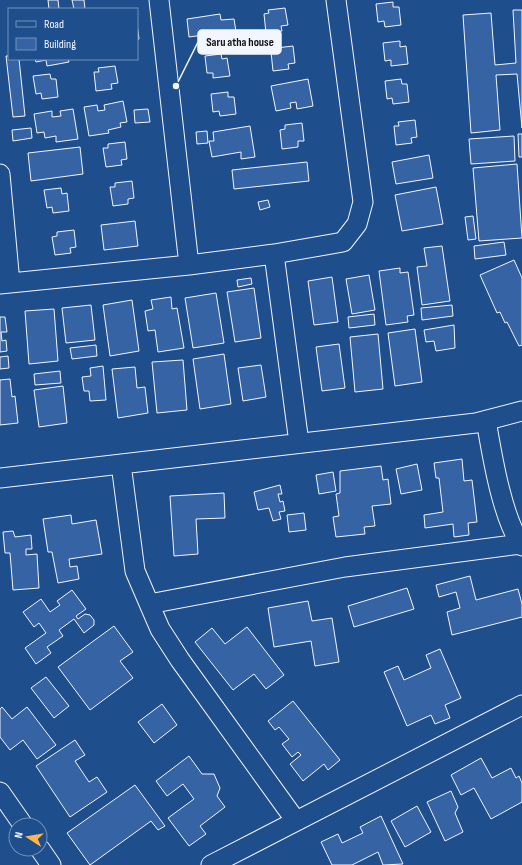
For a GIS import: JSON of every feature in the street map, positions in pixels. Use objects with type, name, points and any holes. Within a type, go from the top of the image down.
[{"type":"street","points":[[159,0],[189,265]]},
{"type":"street","points":[[0,174],[5,283],[189,265],[274,254],[343,242],[357,224],[363,202],[336,0]]},
{"type":"street","points":[[274,254],[299,443]]},
{"type":"street","points":[[0,478],[486,420],[522,411]]},
{"type":"street","points":[[148,604],[345,567],[521,545],[509,519],[495,469],[486,420]]},
{"type":"street","points":[[121,464],[135,571],[160,629],[180,660],[296,821]]},
{"type":"street","points":[[211,865],[522,705]]},
{"type":"street","points":[[0,792],[17,817]]},
{"type":"building","points":[[48,0],[58,0],[59,8],[49,8]]},
{"type":"building","points":[[72,0],[84,0],[85,8],[74,8]]},
{"type":"building","points":[[393,2],[393,7],[399,7],[401,25],[385,27],[384,21],[378,22],[376,4]]},
{"type":"building","points":[[285,8],[288,25],[281,26],[282,31],[266,33],[264,14],[269,13],[268,10]]},
{"type":"building","points":[[513,10],[522,10],[522,128],[517,74],[496,75],[500,130],[471,133],[463,15],[491,13],[495,65],[516,63]]},
{"type":"building","points":[[220,14],[221,20],[234,19],[237,38],[212,41],[211,34],[189,37],[187,19]]},
{"type":"building","points":[[400,41],[400,47],[406,46],[408,64],[391,66],[391,60],[385,61],[383,43]]},
{"type":"building","points":[[293,46],[295,63],[288,64],[289,69],[273,71],[271,52],[276,51],[276,48]]},
{"type":"building","points":[[221,54],[222,59],[227,58],[230,76],[213,78],[213,73],[207,73],[205,56]]},
{"type":"building","points":[[6,56],[8,56],[8,60],[19,60],[25,116],[13,117]]},
{"type":"building","points":[[35,60],[46,60],[36,62]]},
{"type":"building","points":[[46,60],[68,60],[69,62],[47,66]]},
{"type":"building","points":[[115,66],[118,83],[111,84],[112,89],[96,91],[94,72],[99,72],[98,68]]},
{"type":"building","points":[[50,74],[51,79],[56,79],[58,97],[42,99],[41,93],[36,94],[33,76]]},
{"type":"building","points":[[308,79],[313,106],[297,109],[296,102],[290,103],[291,108],[276,111],[271,86]]},
{"type":"building","points":[[401,79],[402,84],[407,84],[409,102],[393,104],[392,98],[387,99],[385,81]]},
{"type":"building","points":[[228,92],[228,97],[234,97],[236,114],[220,116],[219,111],[213,112],[211,94]]},
{"type":"building","points":[[123,101],[127,122],[120,123],[121,127],[108,130],[109,133],[89,136],[84,107],[97,105],[98,111],[105,110],[104,105]]},
{"type":"building","points":[[73,109],[78,139],[56,142],[56,136],[45,138],[44,132],[37,133],[34,114],[52,111],[52,117],[61,116],[60,111]]},
{"type":"building","points":[[148,109],[150,122],[135,123],[134,110]]},
{"type":"building","points":[[415,120],[417,137],[411,138],[412,143],[396,145],[394,126],[399,126],[398,122]]},
{"type":"building","points":[[302,123],[304,141],[298,141],[298,147],[282,149],[280,130],[285,129],[285,125]]},
{"type":"building","points":[[250,126],[255,157],[241,159],[241,152],[212,157],[209,141],[214,141],[213,132]]},
{"type":"building","points":[[31,128],[32,138],[13,141],[12,130]]},
{"type":"building","points":[[207,131],[208,143],[197,144],[196,132]]},
{"type":"building","points":[[518,134],[522,134],[522,157],[519,157]]},
{"type":"building","points":[[514,136],[515,161],[471,164],[469,139]]},
{"type":"building","points":[[125,142],[127,159],[121,160],[122,165],[106,167],[103,148],[108,148],[108,144]]},
{"type":"building","points":[[80,147],[83,174],[31,181],[28,153]]},
{"type":"building","points":[[429,155],[433,178],[396,184],[392,162]]},
{"type":"building","points":[[307,162],[309,181],[234,189],[232,170]]},
{"type":"building","points":[[517,164],[522,238],[479,241],[473,168]]},
{"type":"building","points":[[132,181],[134,198],[128,199],[128,204],[113,206],[110,187],[115,187],[115,183]]},
{"type":"building","points":[[436,187],[443,224],[402,231],[395,195]]},
{"type":"building","points":[[61,188],[62,194],[67,193],[69,211],[53,213],[52,207],[47,208],[44,190]]},
{"type":"building","points":[[268,200],[270,207],[260,210],[258,202]]},
{"type":"building","points":[[473,216],[476,239],[468,240],[465,217]]},
{"type":"building","points":[[135,221],[138,246],[104,250],[101,225]]},
{"type":"building","points":[[74,230],[76,247],[70,248],[71,253],[55,255],[52,237],[57,236],[57,232]]},
{"type":"building","points":[[504,242],[506,255],[475,259],[474,246]]},
{"type":"building","points":[[442,246],[450,301],[422,305],[417,267],[427,266],[424,248]]},
{"type":"building","points":[[514,260],[522,278],[522,345],[519,346],[507,322],[505,323],[500,312],[497,313],[480,275]]},
{"type":"building","points":[[400,268],[400,273],[408,272],[414,315],[407,316],[408,322],[386,325],[379,271]]},
{"type":"building","points":[[369,275],[375,310],[352,314],[346,279]]},
{"type":"building","points":[[332,277],[338,322],[314,325],[308,281]]},
{"type":"building","points":[[251,278],[252,284],[238,287],[237,280]]},
{"type":"building","points":[[254,288],[261,338],[235,342],[227,292]]},
{"type":"building","points":[[216,293],[224,343],[193,348],[185,298]]},
{"type":"building","points":[[171,297],[172,309],[177,308],[184,348],[158,352],[155,330],[148,331],[145,311],[153,309],[151,300]]},
{"type":"building","points":[[132,300],[139,351],[110,356],[103,305]]},
{"type":"building","points":[[91,305],[95,340],[66,343],[62,308]]},
{"type":"building","points":[[452,305],[453,316],[422,320],[421,308]]},
{"type":"building","points":[[54,309],[58,361],[29,364],[25,311]]},
{"type":"building","points":[[374,314],[375,325],[349,328],[348,317]]},
{"type":"building","points":[[0,317],[5,317],[7,332],[1,332],[2,341],[6,340],[7,351],[0,352]]},
{"type":"building","points":[[454,325],[455,348],[436,351],[434,341],[426,342],[424,330]]},
{"type":"building","points":[[415,329],[422,382],[395,386],[388,333]]},
{"type":"building","points":[[378,334],[383,389],[355,392],[350,337]]},
{"type":"building","points":[[339,344],[345,388],[322,391],[316,347]]},
{"type":"building","points":[[96,345],[97,356],[72,359],[70,348]]},
{"type":"building","points":[[224,354],[231,404],[200,409],[193,359]]},
{"type":"building","points":[[8,356],[9,368],[0,369],[0,357]]},
{"type":"building","points":[[183,360],[187,410],[157,413],[152,362]]},
{"type":"building","points":[[261,365],[266,397],[243,401],[238,368]]},
{"type":"building","points":[[103,366],[106,400],[90,401],[89,391],[84,391],[82,377],[91,376],[90,368]]},
{"type":"building","points":[[135,367],[137,388],[145,387],[148,413],[118,418],[112,369]]},
{"type":"building","points":[[60,371],[61,383],[35,385],[34,374]]},
{"type":"building","points":[[10,379],[12,397],[15,396],[18,423],[0,425],[0,380]]},
{"type":"building","points":[[63,386],[67,423],[39,427],[34,390]]},
{"type":"building","points":[[462,459],[464,481],[472,480],[477,522],[468,523],[469,535],[454,537],[453,524],[425,528],[424,515],[443,512],[439,478],[436,478],[434,463]]},
{"type":"building","points":[[417,464],[422,490],[401,494],[396,469]]},
{"type":"building","points":[[381,466],[383,480],[388,479],[391,504],[372,506],[375,526],[364,527],[365,534],[336,537],[333,517],[339,516],[336,494],[340,493],[340,471]]},
{"type":"building","points":[[333,472],[336,491],[319,494],[316,475]]},
{"type":"building","points":[[280,485],[282,494],[278,494],[280,502],[283,501],[285,511],[279,512],[281,519],[273,521],[269,508],[258,510],[254,492]]},
{"type":"building","points":[[224,493],[225,518],[196,519],[198,554],[174,556],[170,496]]},
{"type":"building","points":[[304,513],[306,530],[289,532],[287,515]]},
{"type":"building","points":[[71,515],[72,524],[96,520],[102,554],[69,559],[70,567],[77,566],[79,579],[58,583],[52,552],[48,552],[43,519]]},
{"type":"building","points":[[13,531],[15,537],[31,535],[32,549],[26,549],[26,555],[37,554],[39,588],[13,590],[10,553],[5,553],[3,532]]},
{"type":"building","points":[[470,576],[476,600],[518,589],[522,604],[522,617],[452,635],[447,612],[460,608],[456,592],[439,597],[436,585]]},
{"type":"building","points":[[407,588],[414,609],[354,627],[348,606]]},
{"type":"building","points":[[72,590],[86,609],[76,616],[78,619],[85,614],[90,615],[94,620],[94,625],[84,633],[74,619],[59,630],[63,636],[47,647],[51,653],[36,664],[25,648],[46,633],[39,623],[34,627],[23,612],[41,599],[50,612],[60,605],[57,601]]},
{"type":"building","points":[[308,601],[312,621],[332,618],[339,662],[315,666],[311,641],[274,647],[268,608]]},
{"type":"building","points":[[114,626],[133,652],[120,661],[133,678],[90,710],[58,667]]},
{"type":"building","points":[[247,627],[284,675],[266,689],[254,674],[233,690],[195,642],[212,628],[225,644]]},
{"type":"building","points":[[440,649],[461,698],[445,705],[450,718],[435,724],[431,715],[407,726],[384,672],[398,666],[404,680],[431,668],[426,655]]},
{"type":"building","points":[[46,677],[69,706],[54,718],[31,688]]},
{"type":"building","points":[[293,701],[340,760],[328,770],[324,764],[303,781],[290,764],[301,755],[298,752],[292,757],[282,744],[289,739],[279,727],[275,730],[268,721]]},
{"type":"building","points":[[162,704],[177,725],[154,743],[138,722]]},
{"type":"building","points":[[2,707],[12,719],[27,707],[56,745],[37,759],[23,740],[10,750],[0,737],[0,709]]},
{"type":"building","points":[[75,740],[85,755],[75,761],[89,782],[97,777],[107,792],[70,817],[36,766]]},
{"type":"building","points":[[189,756],[202,774],[214,774],[220,788],[217,796],[225,807],[200,826],[206,834],[189,846],[168,818],[194,799],[183,784],[167,796],[156,781]]},
{"type":"building","points":[[481,758],[492,778],[511,768],[516,778],[519,776],[522,783],[522,802],[491,819],[474,788],[461,795],[451,775]]},
{"type":"building","points":[[135,785],[165,826],[158,830],[151,821],[90,865],[67,833]]},
{"type":"building","points":[[451,791],[458,807],[455,813],[463,832],[445,841],[427,802]]},
{"type":"building","points":[[417,806],[431,832],[405,847],[391,821]]},
{"type":"building","points":[[381,816],[403,864],[383,865],[378,852],[352,865],[332,865],[321,842],[338,834],[342,843],[363,833],[360,827]]},
{"type":"place","name":"Saru atha house","points":[[176,86]]}]
